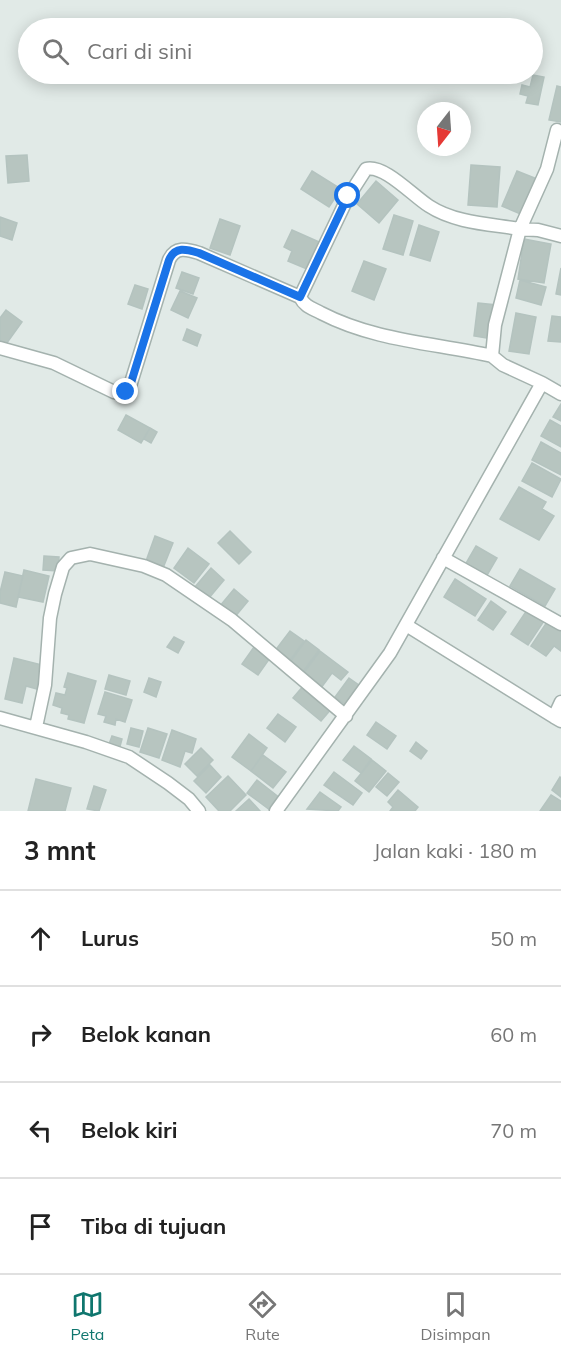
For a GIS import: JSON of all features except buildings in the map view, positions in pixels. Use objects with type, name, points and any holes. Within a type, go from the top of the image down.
[{"type":"street","points":[[492,356],[495,324],[520,229],[547,169],[557,130]]},
{"type":"street","points":[[300,297],[348,196],[363,173],[369,168],[388,175],[430,207],[453,217],[538,230],[561,236]]},
{"type":"street","points":[[0,348],[54,363],[114,392],[126,392],[130,386],[169,260],[175,251],[181,249],[199,253],[300,297],[304,305],[341,324],[378,336],[463,349],[492,356],[561,394]]},
{"type":"street","points":[[276,811],[390,653],[542,383]]},
{"type":"street","points":[[36,727],[45,685],[50,618],[63,567],[71,558],[90,554],[144,566],[166,575],[232,620],[346,716]]},
{"type":"street","points":[[443,558],[561,624]]},
{"type":"street","points":[[405,625],[557,719],[561,702]]},
{"type":"street","points":[[0,718],[36,727],[129,757],[189,799],[199,811]]},
{"type":"route","points":[[126,392],[130,386],[169,260],[175,251],[181,249],[199,253],[300,297],[348,196]]}]
